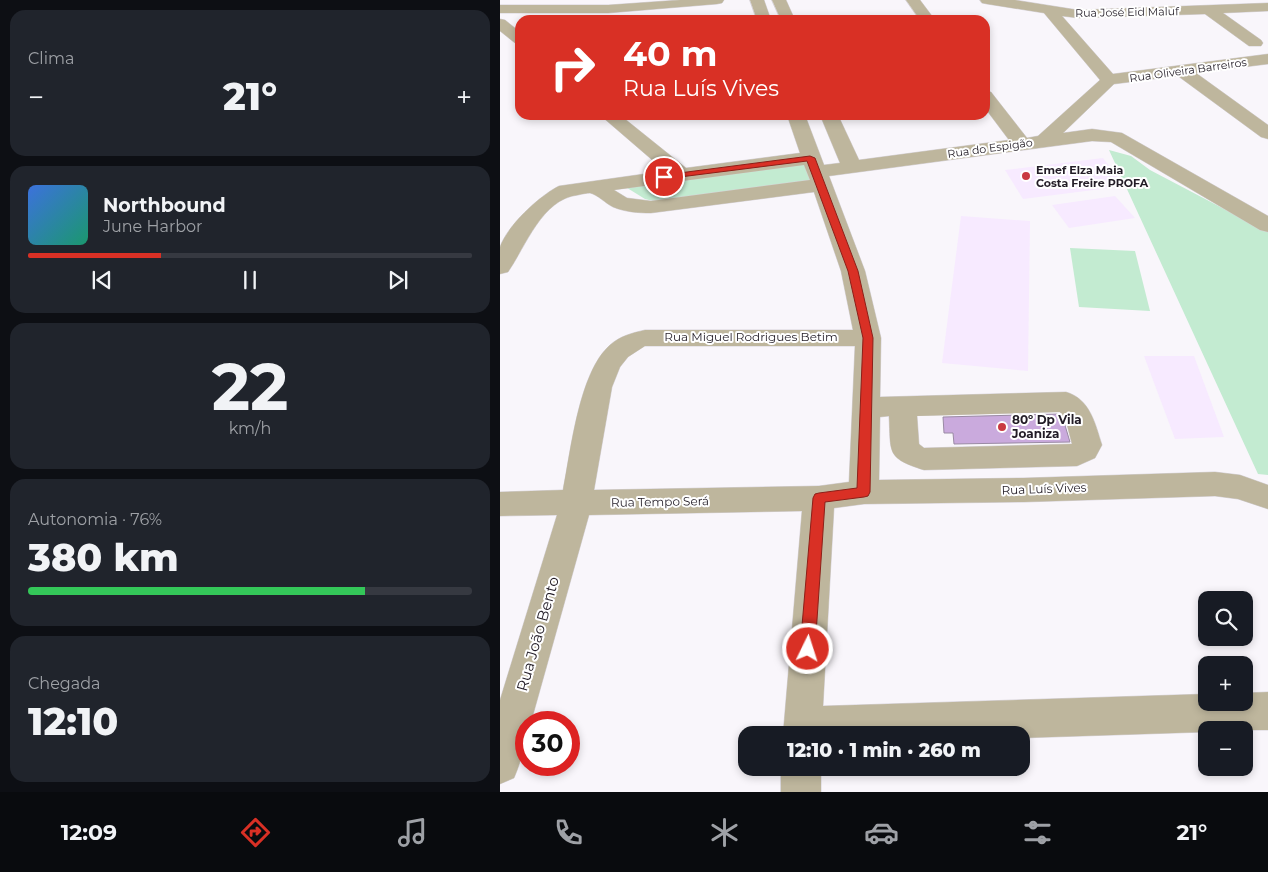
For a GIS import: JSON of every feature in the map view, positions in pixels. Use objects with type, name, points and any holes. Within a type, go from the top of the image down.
[{"type":"street","points":[[500,9],[594,11],[650,4],[716,0]]},
{"type":"street","points":[[757,0],[762,15]]},
{"type":"street","points":[[779,0],[786,15]]},
{"type":"street","points":[[914,0],[924,15]]},
{"type":"street","name":"Rua José Eid Maluf","points":[[987,0],[1050,11],[1101,14],[1268,8]]},
{"type":"street","points":[[1209,10],[1255,43]]},
{"type":"street","points":[[1050,11],[1109,80]]},
{"type":"street","points":[[500,23],[515,36]]},
{"type":"street","name":"Rua Oliveira Barreiros","points":[[1109,80],[1268,59]]},
{"type":"street","points":[[1182,71],[1224,103],[1268,132]]},
{"type":"street","name":"Rua do Espigão","points":[[816,172],[1044,141],[1109,80]]},
{"type":"street","points":[[990,103],[1021,144]]},
{"type":"street","points":[[616,120],[682,175]]},
{"type":"street","points":[[798,120],[853,271],[868,338],[864,492]]},
{"type":"street","points":[[831,120],[852,167]]},
{"type":"street","points":[[1044,141],[1092,135],[1115,137],[1268,225]]},
{"type":"street","points":[[500,267],[508,235],[551,198],[566,190],[682,175],[816,172]]},
{"type":"street","points":[[592,186],[620,202],[634,206],[650,207],[716,200],[816,172]]},
{"type":"street","name":"Rua Miguel Rodrigues Betim","points":[[634,341],[665,336],[868,338]]},
{"type":"street","name":"Rua João Bento","points":[[500,764],[576,504],[598,387],[608,364],[619,351],[634,341]]},
{"type":"street","points":[[866,407],[1066,402],[1073,406],[1076,412],[1087,445],[1085,450],[1077,455],[924,459],[912,455],[905,449],[902,407]]},
{"type":"street","name":"Rua Luís Vives","points":[[819,498],[864,492],[1024,490],[1215,484],[1240,487],[1268,497]]},
{"type":"street","points":[[802,726],[819,498]]},
{"type":"street","name":"Rua Tempo Será","points":[[500,504],[819,498]]},
{"type":"street","points":[[900,726],[1268,711]]},
{"type":"street","points":[[801,776],[801,792]]},
{"type":"shaded area","points":[[1103,158],[1125,186],[1023,199],[1005,170]]},
{"type":"shaded area","points":[[1115,196],[1135,218],[1069,228],[1052,205]]},
{"type":"shaded area","points":[[961,216],[1030,221],[1028,371],[942,363]]},
{"type":"shaded area","points":[[1144,356],[1194,356],[1224,437],[1175,439]]},
{"type":"green space","points":[[1109,150],[1131,156],[1150,170],[1268,232],[1268,475],[1258,474]]},
{"type":"green space","points":[[805,161],[814,184],[657,202],[645,199],[624,186]]},
{"type":"green space","points":[[1070,248],[1135,251],[1150,311],[1079,307]]},
{"type":"building","name":"80º Dp Vila Joaniza","points":[[1059,414],[1064,422],[1070,442],[954,444],[953,433],[944,433],[943,417]]},
{"type":"place","name":"Emef Elza Maia Costa Freire PROFA","points":[[1026,176]]},
{"type":"place","name":"80º Dp Vila Joaniza","points":[[1002,427]]},
{"type":"route","points":[[664,177],[810,158],[839,229],[853,271],[868,338],[864,492],[819,498],[808,649]]}]
